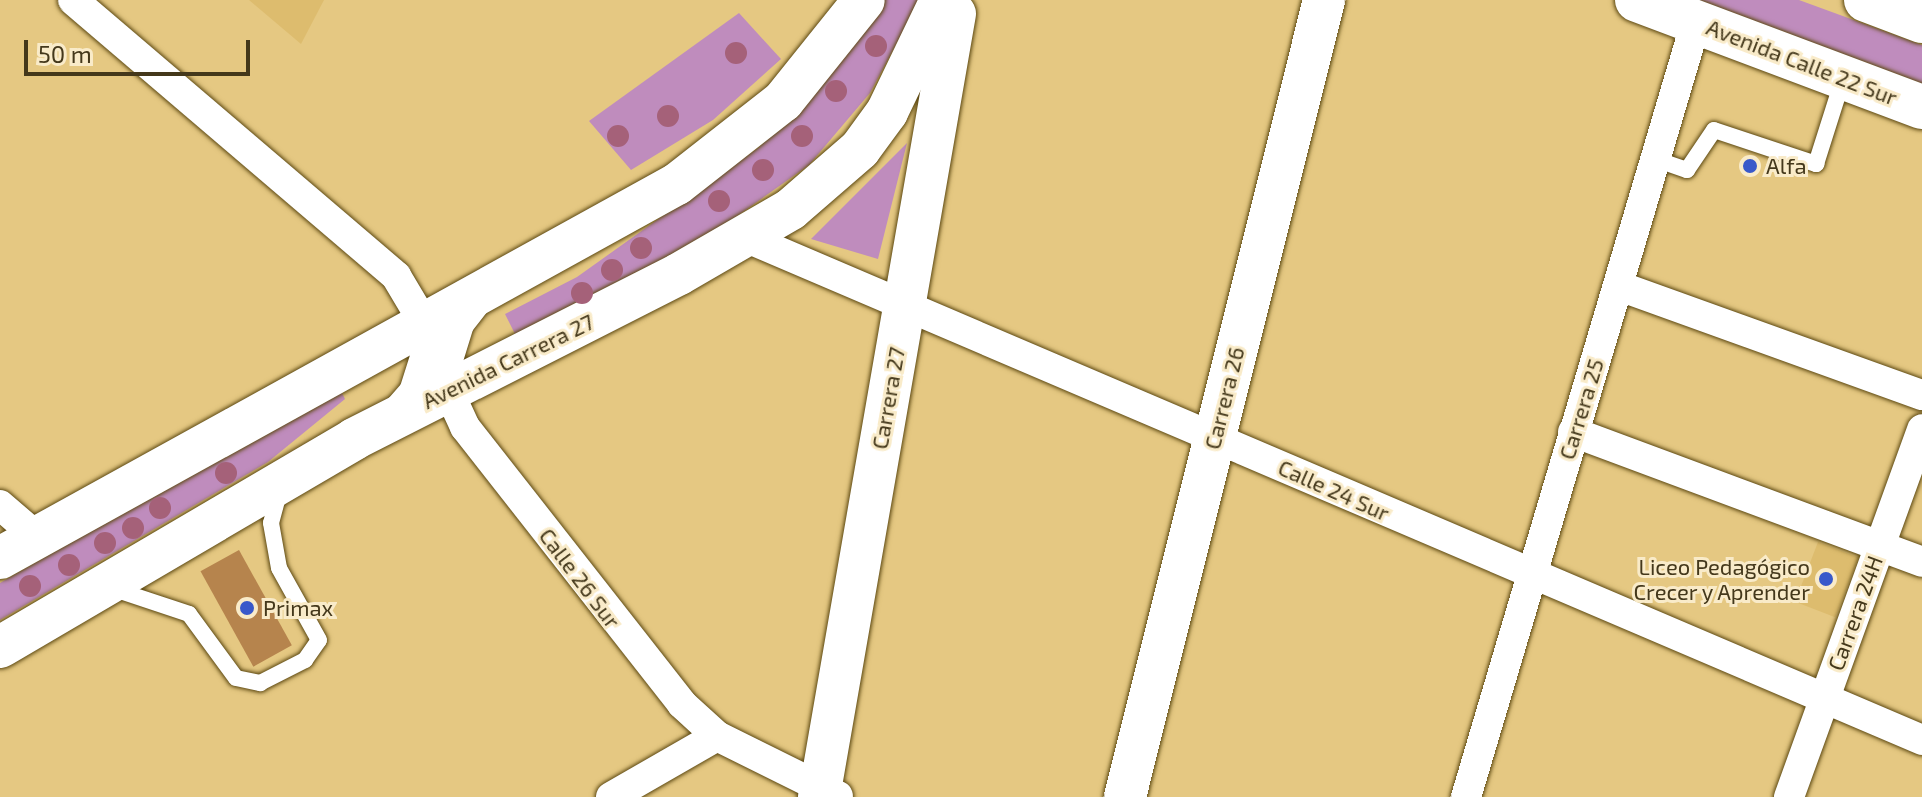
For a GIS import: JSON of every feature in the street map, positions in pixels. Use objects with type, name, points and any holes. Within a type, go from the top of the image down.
[{"type":"main road","points":[[0,558],[489,288],[727,150],[783,101],[864,0]]},
{"type":"main road","name":"Avenida Carrera 27","points":[[0,647],[282,479],[448,390],[747,238],[860,149],[915,65],[941,0]]},
{"type":"main road","name":"Carrera 27","points":[[826,794],[904,304],[957,0]]},
{"type":"main road","name":"Carrera 26","points":[[1125,797],[1324,0]]},
{"type":"main road","name":"Avenida Calle 22 Sur","points":[[1637,0],[1922,107]]},
{"type":"main road","points":[[1866,0],[1922,21]]},
{"type":"street","points":[[73,0],[374,252],[424,323],[421,379],[381,425]]},
{"type":"street","name":"Carrera 25","points":[[1466,797],[1696,22]]},
{"type":"street","name":"Calle 24 Sur","points":[[747,238],[1823,702],[1922,740]]},
{"type":"street","points":[[1619,286],[1922,395]]},
{"type":"street","points":[[448,390],[454,336],[489,288]]},
{"type":"street","name":"Calle 26 Sur","points":[[448,390],[465,427],[622,633],[717,736],[826,794]]},
{"type":"street","name":"Carrera 24H","points":[[1789,797],[1922,429]]},
{"type":"street","points":[[1573,432],[1922,562]]},
{"type":"street","points":[[0,505],[36,536]]},
{"type":"street","points":[[611,797],[717,736]]},
{"type":"lane","points":[[1655,159],[1687,170],[1714,130],[1816,164],[1844,78]]},
{"type":"lane","points":[[101,585],[189,614],[236,678],[260,683],[305,660],[319,640],[279,568],[271,523],[282,479]]},
{"type":"shaded area","points":[[249,0],[324,0],[301,44]]},
{"type":"shaded area","points":[[882,0],[920,0],[870,93],[809,165],[709,236],[516,336],[505,314],[577,277],[758,148],[812,95]]},
{"type":"shaded area","points":[[1697,0],[1799,0],[1922,45],[1922,84]]},
{"type":"shaded area","points":[[739,13],[781,59],[713,120],[631,170],[589,121]]},
{"type":"shaded area","points":[[907,143],[878,259],[811,239]]},
{"type":"shaded area","points":[[339,387],[345,399],[268,462],[0,620],[0,583]]},
{"type":"shaded area","name":"Liceo Pedagógico Crecer y Aprender","points":[[1818,542],[1858,557],[1835,617],[1795,602]]},
{"type":"building","name":"Primax","points":[[239,550],[292,645],[253,667],[201,571]]},
{"type":"place","name":"Alfa","points":[[1750,166]]},
{"type":"place","name":"Liceo Pedagógico Crecer y Aprender","points":[[1826,579]]},
{"type":"place","name":"Primax","points":[[247,608]]}]
